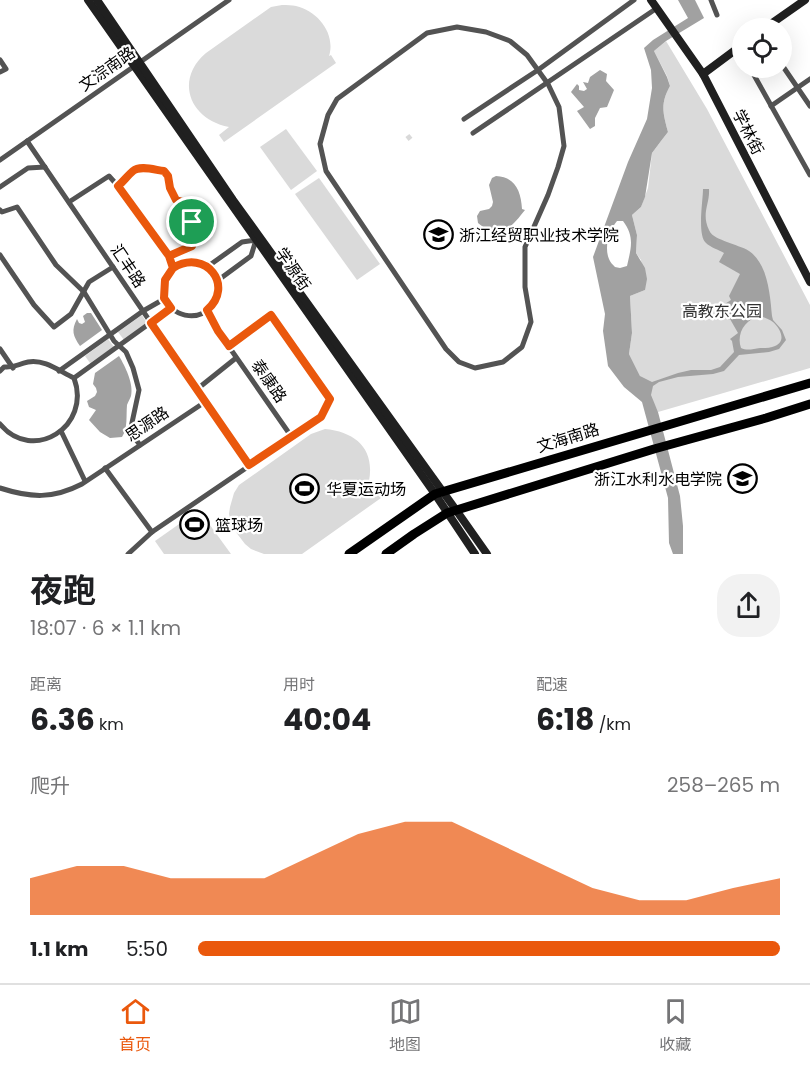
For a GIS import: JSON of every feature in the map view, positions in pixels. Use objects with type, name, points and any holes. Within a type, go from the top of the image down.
[{"type":"main road","name":"学源街","points":[[88,0],[137,64],[256,240],[452,511],[475,554]]},
{"type":"main road","points":[[97,0],[137,64],[439,493]]},
{"type":"main road","name":"学林街","points":[[651,0],[702,74],[810,282]]},
{"type":"main road","points":[[779,18],[805,0]]},
{"type":"main road","points":[[702,74],[732,54]]},
{"type":"main road","name":"文海南路","points":[[349,554],[439,493],[810,383]]},
{"type":"main road","points":[[386,554],[452,511],[672,443],[810,404]]},
{"type":"main road","points":[[452,511],[487,554]]},
{"type":"street","name":"文淙南路","points":[[0,160],[230,0]]},
{"type":"street","points":[[464,119],[538,70],[634,0]]},
{"type":"street","points":[[711,0],[717,15]]},
{"type":"street","points":[[473,133],[657,8]]},
{"type":"street","points":[[458,27],[486,32],[510,41],[526,55],[548,84],[559,107],[564,146],[548,195],[525,247],[525,287],[531,322],[522,346],[503,362],[476,368],[459,362],[446,349],[326,171],[320,144],[328,115],[337,99],[427,33],[458,27]]},
{"type":"street","points":[[0,60],[6,69],[0,72]]},
{"type":"street","points":[[756,78],[810,176]]},
{"type":"street","points":[[790,78],[810,106]]},
{"type":"street","points":[[771,106],[810,79]]},
{"type":"street","name":"汇丰路","points":[[27,141],[249,465]]},
{"type":"street","points":[[0,187],[28,168],[45,167]]},
{"type":"street","points":[[118,186],[138,168],[164,171],[168,176],[170,188],[176,200],[187,203],[193,213],[192,222],[199,228],[192,246],[169,256]]},
{"type":"street","points":[[69,202],[109,176],[169,256],[173,268]]},
{"type":"street","points":[[1,212],[17,207],[56,265],[84,292],[114,341],[126,352],[139,390],[130,432],[140,445]]},
{"type":"street","points":[[207,267],[242,242],[256,240],[251,256],[217,281]]},
{"type":"street","points":[[0,255],[34,305],[54,327],[71,314],[90,282],[113,267]]},
{"type":"street","points":[[188,261],[207,267],[217,281],[218,294],[215,302],[207,310],[195,316],[186,316],[171,308],[164,298],[165,280],[173,268],[188,261]]},
{"type":"street","points":[[59,371],[164,298]]},
{"type":"street","points":[[74,378],[171,308]]},
{"type":"street","name":"泰康路","points":[[207,310],[218,331],[291,436]]},
{"type":"street","points":[[128,554],[152,532],[321,417],[330,399],[271,315],[229,346]]},
{"type":"street","points":[[0,349],[13,368]]},
{"type":"street","points":[[196,390],[236,358]]},
{"type":"street","points":[[0,371],[4,367],[13,368],[25,362],[39,361],[74,378],[77,385],[76,409],[71,420],[61,431],[40,440],[28,441],[15,436],[0,424]]},
{"type":"street","name":"思源路","points":[[0,488],[25,494],[48,496],[67,492],[205,402]]},
{"type":"street","points":[[61,431],[86,481]]},
{"type":"street","points":[[105,468],[152,532]]},
{"type":"green space","points":[[282,5],[304,9],[318,18],[330,40],[329,56],[331,55],[336,63],[224,142],[219,135],[229,127],[216,123],[196,108],[189,86],[191,75],[196,64],[206,53],[271,7]]},
{"type":"green space","name":"高教东公园","points":[[666,41],[707,109],[810,305],[810,368],[658,412],[629,354],[632,333],[630,296],[645,290],[641,260],[636,253],[637,235],[632,215],[641,207],[648,188],[652,153],[668,132],[663,109],[670,86],[654,51]]},
{"type":"green space","points":[[286,129],[317,171],[291,190],[260,147]]},
{"type":"green space","points":[[319,178],[380,264],[357,280],[295,194]]},
{"type":"green space","points":[[142,315],[147,323],[124,340],[118,332]]},
{"type":"green space","points":[[108,339],[114,347],[90,363],[85,356]]},
{"type":"green space","name":"华夏运动场","points":[[325,429],[346,434],[361,444],[369,460],[369,481],[381,498],[302,554],[264,554],[251,549],[232,527],[229,514],[234,493],[239,485],[311,434]]},
{"type":"green space","name":"篮球场","points":[[199,510],[231,554],[164,554],[155,541]]},
{"type":"shaded area","points":[[678,0],[695,0],[704,18],[654,51],[670,86],[663,109],[668,132],[652,153],[645,197],[641,207],[632,215],[637,235],[636,253],[645,268],[647,279],[645,290],[630,296],[632,333],[629,354],[640,376],[652,382],[691,370],[711,370],[720,367],[734,352],[730,339],[738,333],[720,307],[731,300],[729,296],[740,274],[719,262],[724,253],[703,239],[701,226],[703,189],[709,189],[706,219],[709,230],[716,238],[749,251],[760,264],[767,281],[773,320],[782,330],[786,340],[779,349],[739,355],[724,371],[678,377],[653,386],[651,395],[658,412],[680,496],[683,554],[673,554],[669,543],[668,498],[642,402],[624,387],[608,366],[603,331],[605,314],[593,257],[628,162],[647,119],[652,88],[651,70],[644,48],[688,18]],"holes":[[[617,221],[623,221],[631,238],[627,266],[620,268],[615,267],[611,262],[607,250],[610,234]],[[760,316],[776,325],[781,334],[781,341],[770,348],[748,350],[741,348],[740,338],[743,328],[750,320]]]},
{"type":"shaded area","points":[[600,70],[607,74],[606,81],[614,90],[607,107],[600,108],[595,118],[595,126],[590,129],[577,111],[584,107],[571,92],[577,84],[579,90],[587,89],[583,82],[588,83],[590,77]]},
{"type":"shaded area","points":[[496,176],[508,179],[516,186],[522,209],[525,210],[514,223],[499,232],[478,223],[477,216],[480,211],[492,206],[489,185],[492,178]]},
{"type":"shaded area","points":[[91,313],[102,330],[80,346],[73,330],[77,319],[79,323],[85,322],[83,316]]},
{"type":"shaded area","points":[[119,356],[128,375],[132,391],[127,405],[124,433],[122,437],[110,438],[100,432],[89,420],[96,410],[89,407],[87,401],[97,392],[93,384],[95,373]]},
{"type":"tunnel","points":[[407,139],[412,135]]},
{"type":"place","name":"浙江经贸职业技术学院","points":[[438,235]]},
{"type":"place","name":"浙江水利水电学院","points":[[743,479]]},
{"type":"place","name":"华夏运动场","points":[[305,489]]},
{"type":"place","name":"篮球场","points":[[194,525]]},
{"type":"route","points":[[192,222],[193,213],[187,203],[176,200],[164,171],[138,168],[118,186],[169,256],[173,268],[188,261],[197,262],[211,270],[216,277],[218,294],[215,302],[207,310],[229,346],[271,315],[330,399],[321,417],[249,465],[151,323],[171,308],[164,298],[165,280],[173,268],[169,256],[192,246],[199,228],[192,222]]}]
